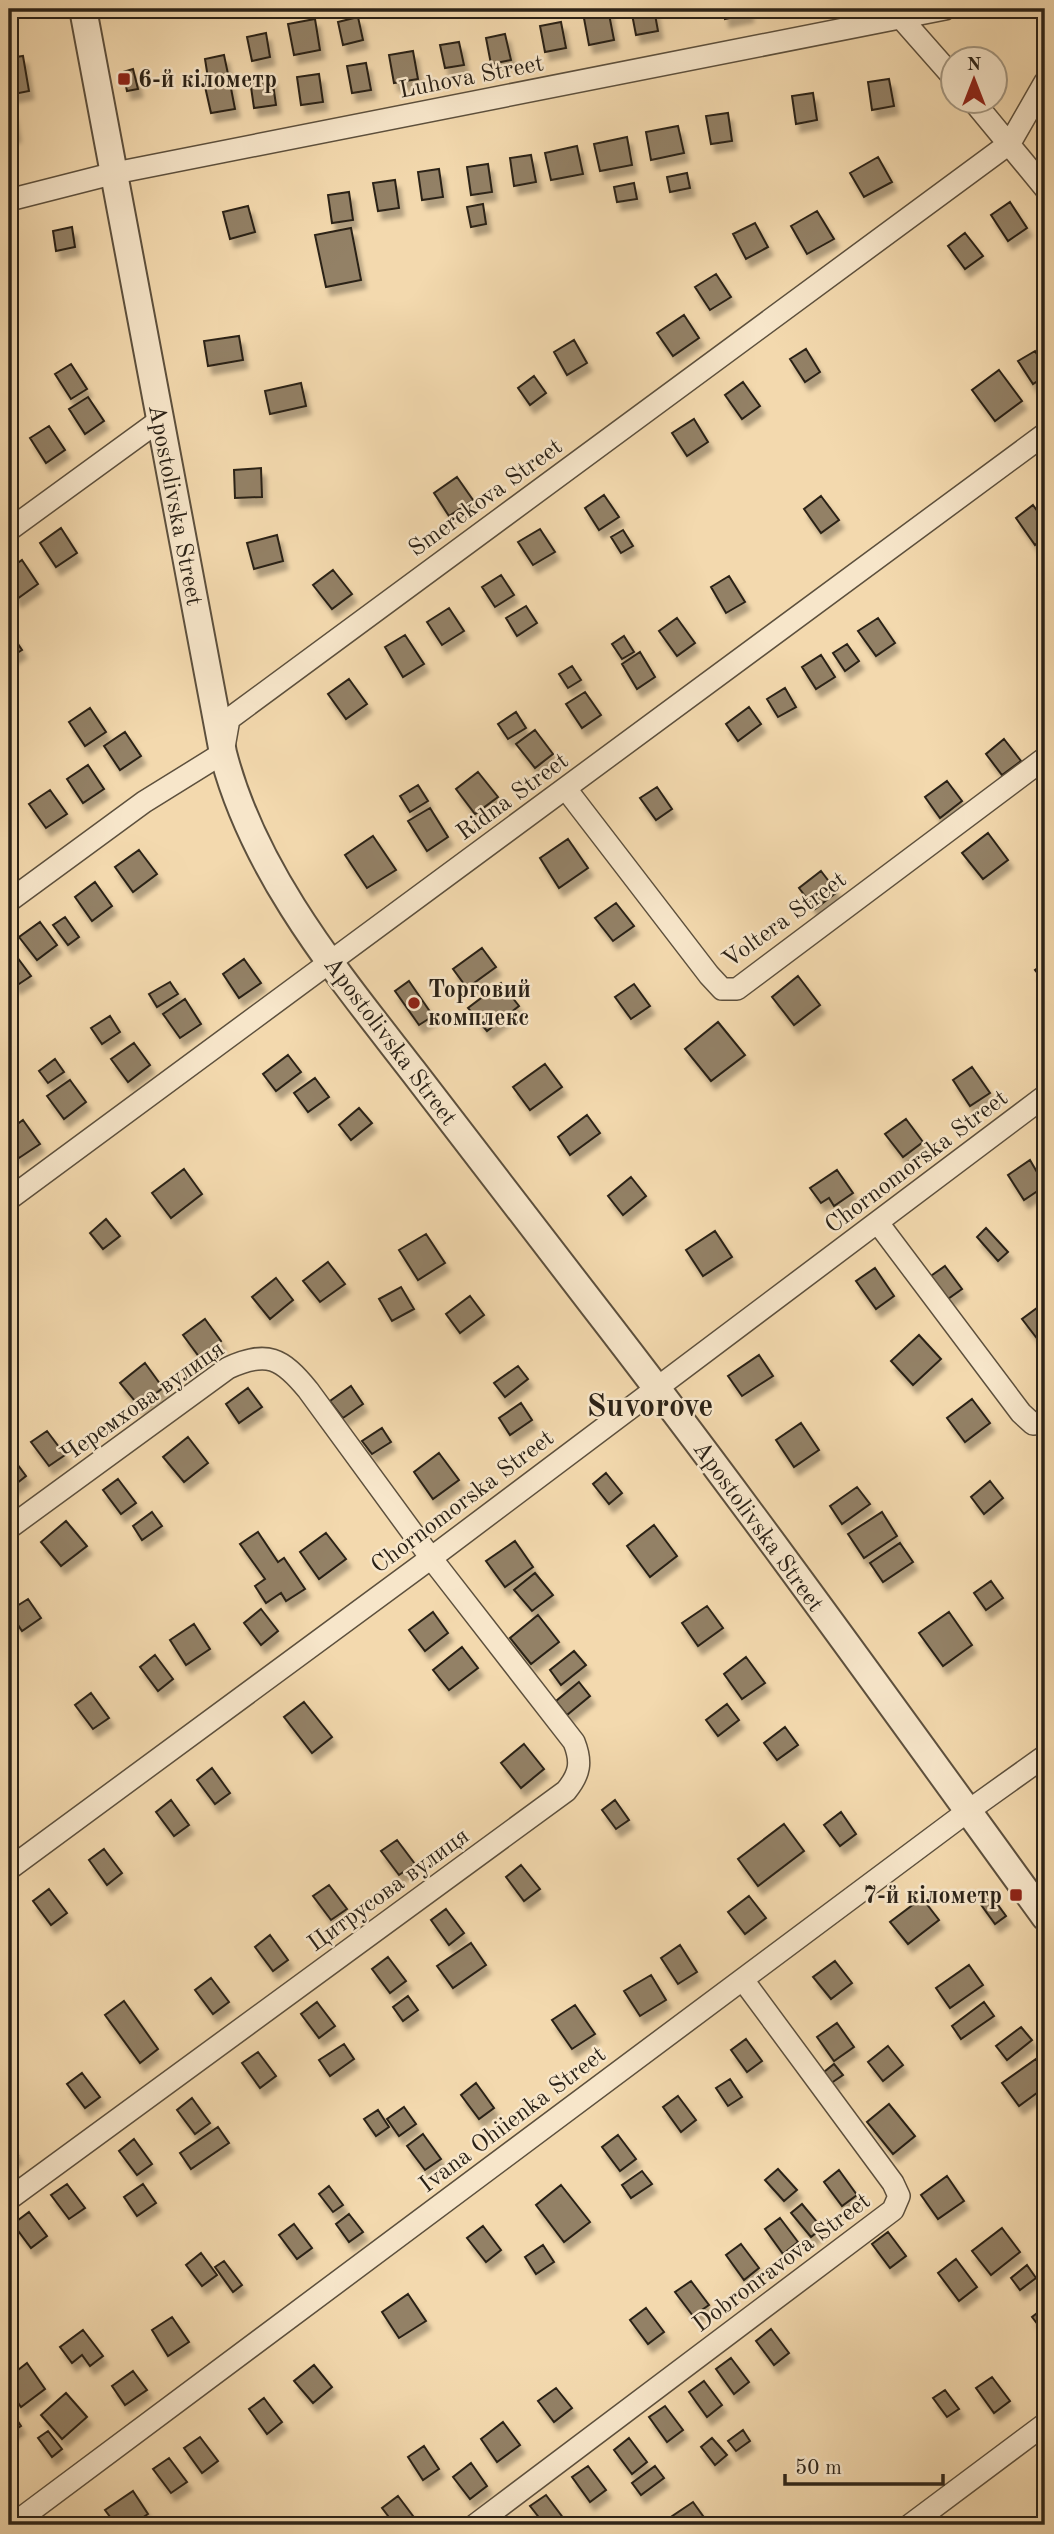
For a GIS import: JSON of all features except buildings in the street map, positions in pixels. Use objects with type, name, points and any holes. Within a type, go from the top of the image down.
[{"type":"street","name":"Apostolivska Street","points":[[83,9],[223,753],[231,784],[247,825],[281,888],[330,963],[657,1388],[1045,1917]]},
{"type":"street","name":"Luhova Street","points":[[9,200],[115,173],[945,9]]},
{"type":"street","points":[[901,18],[939,61]]},
{"type":"street","points":[[1010,143],[1045,82]]},
{"type":"street","points":[[986,116],[1045,188]]},
{"type":"street","name":"Smerekova Street","points":[[223,753],[229,719],[1010,143]]},
{"type":"street","points":[[9,530],[160,420]]},
{"type":"street","name":"Ridna Street","points":[[9,1199],[1045,434]]},
{"type":"street","points":[[9,901],[145,802],[223,753]]},
{"type":"street","name":"Voltera Street","points":[[566,789],[709,975],[722,989],[737,989],[1045,758]]},
{"type":"street","name":"Chornomorska Street","points":[[9,1869],[431,1558],[1045,1096]]},
{"type":"street","points":[[878,1223],[1021,1413],[1033,1424],[1045,1423]]},
{"type":"street","name":"Черемхова вулиця","points":[[9,1528],[228,1368],[251,1359],[271,1359],[292,1370],[431,1558]]},
{"type":"street","name":"Цитрусова вулиця","points":[[9,2199],[566,1791],[576,1779],[580,1766],[573,1742],[431,1558]]},
{"type":"street","name":"Ivana Ohiienka Street","points":[[12,2525],[1045,1756]]},
{"type":"street","name":"Dobronravova Street","points":[[475,2525],[894,2210],[899,2196],[894,2183],[743,1980]]},
{"type":"street","points":[[910,2525],[1045,2424]]},
{"type":"place","name":"6-й кілометр","points":[[124,79]]},
{"type":"place","name":"Торговий комплекс","points":[[414,1003]]},
{"type":"place","name":"7-й кілометр","points":[[1016,1895]]},
{"type":"district","name":"Suvorove","points":[[650,1405]]}]
